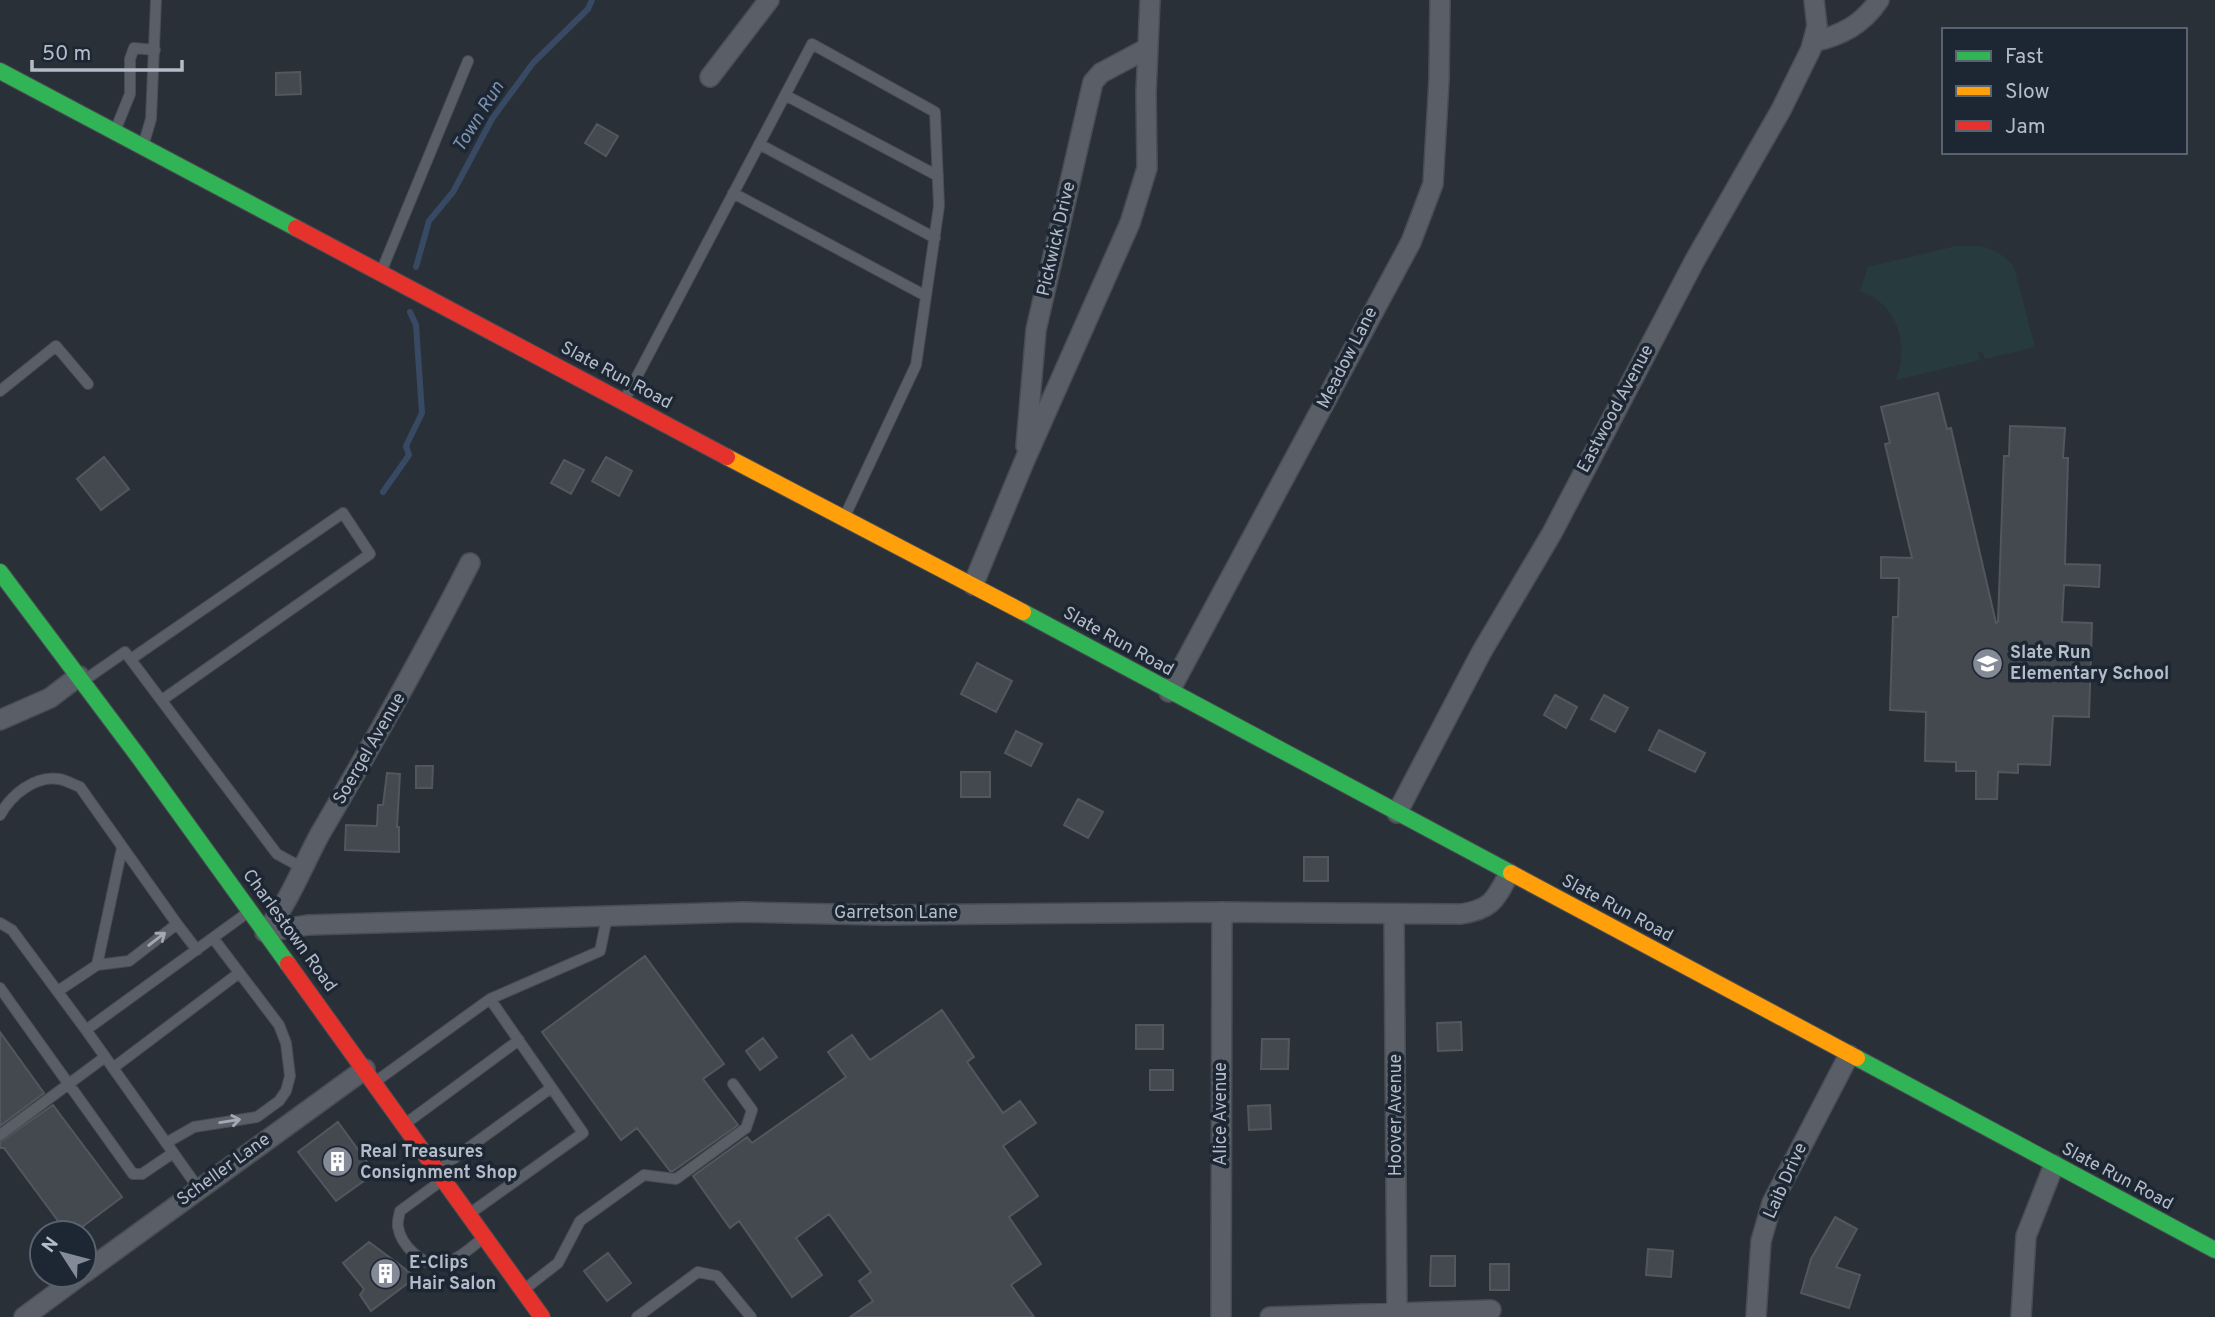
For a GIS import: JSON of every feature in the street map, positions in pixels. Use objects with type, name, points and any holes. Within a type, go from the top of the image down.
[{"type":"street","points":[[710,77],[769,0]]},
{"type":"street","name":"Pickwick Drive","points":[[973,585],[1024,461],[1130,223],[1147,168],[1146,93],[1150,0]]},
{"type":"street","name":"Meadow Lane","points":[[1169,692],[1415,230],[1433,184],[1440,0]]},
{"type":"street","name":"Eastwood Avenue","points":[[1398,813],[1481,653],[1552,533],[1695,260],[1781,110],[1813,42],[1817,26],[1814,0]]},
{"type":"street","points":[[1813,42],[1833,37],[1857,25],[1868,16],[1879,0]]},
{"type":"street","name":"Pickwick Drive","points":[[1024,461],[1036,330],[1093,82],[1101,74],[1148,48]]},
{"type":"street","name":"Slate Run Road","points":[[0,71],[973,585],[2215,1250]]},
{"type":"street","name":"Soergel Avenue","points":[[265,932],[279,914],[301,867],[421,659],[470,563]]},
{"type":"street","name":"Charlestown Road","points":[[0,572],[405,1124],[542,1317]]},
{"type":"street","points":[[0,720],[50,698],[81,679]]},
{"type":"street","name":"Garretson Lane","points":[[265,932],[308,925],[744,912],[883,915],[1222,912],[1461,915],[1481,911],[1496,898],[1509,874]]},
{"type":"street","name":"Alice Avenue","points":[[1221,1317],[1222,912]]},
{"type":"street","name":"Hoover Avenue","points":[[1394,915],[1397,1314]]},
{"type":"street","name":"Laib Drive","points":[[1756,1317],[1761,1241],[1772,1203],[1849,1055]]},
{"type":"street","name":"Scheller Lane","points":[[98,1262],[199,1189],[370,1076]]},
{"type":"street","points":[[2021,1317],[2026,1236],[2054,1165]]},
{"type":"street","name":"Scheller Lane","points":[[24,1317],[62,1289]]},
{"type":"street","points":[[1270,1317],[1491,1310]]},
{"type":"lane","points":[[143,147],[151,119],[156,0]]},
{"type":"lane","points":[[624,401],[812,44],[935,112],[940,206],[916,365],[844,519]]},
{"type":"lane","points":[[115,131],[130,94],[134,48],[155,50]]},
{"type":"lane","points":[[380,273],[468,61]]},
{"type":"lane","points":[[785,95],[938,176]]},
{"type":"lane","points":[[759,144],[935,238]]},
{"type":"lane","points":[[733,193],[926,296]]},
{"type":"lane","points":[[0,391],[56,346],[88,384]]},
{"type":"lane","points":[[131,659],[343,513],[370,554],[162,700]]},
{"type":"lane","points":[[81,679],[125,652],[277,854],[301,867]]},
{"type":"lane","points":[[0,815],[17,794],[36,780],[60,779],[80,787],[197,950]]},
{"type":"lane","points":[[97,965],[122,848]]},
{"type":"lane","points":[[86,1030],[250,911]]},
{"type":"lane","points":[[370,1076],[490,999],[600,951],[607,916]]},
{"type":"lane","points":[[0,923],[12,930],[58,991],[199,1189]]},
{"type":"lane","points":[[58,991],[97,965],[129,961],[177,924]]},
{"type":"lane","points":[[166,1143],[194,1127],[257,1116],[279,1101],[286,1091],[290,1076],[286,1043],[279,1025],[213,938]]},
{"type":"lane","points":[[113,1068],[239,973]]},
{"type":"lane","points":[[0,988],[132,1174],[142,1174],[173,1153]]},
{"type":"lane","points":[[469,1214],[583,1133],[490,999]]},
{"type":"lane","points":[[405,1124],[519,1040]]},
{"type":"lane","points":[[0,1135],[105,1057]]},
{"type":"lane","points":[[523,1291],[558,1263],[580,1221],[644,1175],[676,1179],[746,1128],[752,1110],[733,1084]]},
{"type":"lane","points":[[485,1237],[453,1260],[440,1264],[427,1263],[413,1252],[402,1237],[397,1225],[400,1211],[551,1088]]},
{"type":"lane","points":[[637,1317],[698,1272],[716,1276],[745,1315]]},
{"type":"green space","points":[[1956,246],[1988,248],[2002,255],[2014,267],[2035,347],[1985,359],[1983,353],[1978,351],[1980,360],[1896,380],[1902,353],[1898,327],[1884,305],[1860,291],[1868,267]]},
{"type":"building","points":[[300,72],[301,94],[276,95],[276,73]]},
{"type":"building","points":[[597,124],[618,136],[606,156],[585,143]]},
{"type":"building","name":"Slate Run Elementary School","points":[[1938,393],[1947,429],[1951,428],[1996,623],[2004,456],[2009,456],[2010,426],[2065,428],[2063,458],[2068,458],[2065,564],[2100,565],[2099,587],[2064,585],[2062,622],[2092,623],[2089,717],[2053,716],[2050,765],[2018,764],[2018,773],[1998,772],[1997,799],[1976,799],[1976,771],[1956,771],[1956,762],[1925,761],[1926,712],[1890,710],[1893,617],[1898,617],[1899,578],[1881,578],[1881,557],[1912,558],[1885,444],[1890,443],[1881,407]]},
{"type":"building","points":[[104,457],[129,489],[101,510],[77,479]]},
{"type":"building","points":[[606,457],[632,471],[619,496],[592,481]]},
{"type":"building","points":[[564,460],[584,470],[571,494],[551,483]]},
{"type":"building","points":[[977,663],[1012,681],[996,712],[961,694]]},
{"type":"building","points":[[1555,695],[1577,707],[1566,728],[1544,715]]},
{"type":"building","points":[[1604,695],[1628,708],[1615,732],[1591,719]]},
{"type":"building","points":[[1659,730],[1705,753],[1695,772],[1649,750]]},
{"type":"building","points":[[1016,731],[1042,744],[1031,766],[1005,753]]},
{"type":"building","points":[[416,766],[433,766],[432,788],[416,788]]},
{"type":"building","points":[[961,772],[990,772],[990,797],[961,797]]},
{"type":"building","points":[[387,773],[400,774],[397,827],[399,852],[345,850],[346,825],[377,826],[378,805],[383,805]]},
{"type":"building","points":[[1078,799],[1103,812],[1088,838],[1064,825]]},
{"type":"building","points":[[1304,857],[1328,857],[1328,881],[1304,881]]},
{"type":"building","points":[[645,956],[724,1064],[703,1079],[738,1125],[673,1171],[670,1171],[637,1128],[621,1140],[542,1032]]},
{"type":"building","points":[[942,1010],[974,1057],[967,1062],[1003,1113],[1020,1101],[1036,1123],[1003,1146],[1038,1196],[1009,1217],[1041,1264],[1011,1285],[1034,1317],[850,1317],[873,1301],[859,1281],[871,1272],[829,1214],[796,1238],[822,1275],[792,1297],[739,1221],[730,1228],[693,1176],[747,1137],[752,1143],[846,1077],[828,1052],[852,1035],[870,1060]]},
{"type":"building","points":[[1461,1022],[1462,1050],[1438,1051],[1437,1023]]},
{"type":"building","points":[[1136,1025],[1163,1025],[1163,1049],[1136,1049]]},
{"type":"building","points":[[0,1032],[44,1093],[0,1126]]},
{"type":"building","points":[[763,1038],[777,1057],[760,1070],[746,1051]]},
{"type":"building","points":[[1262,1039],[1289,1039],[1288,1069],[1261,1069]]},
{"type":"building","points":[[1150,1070],[1173,1070],[1173,1090],[1150,1090]]},
{"type":"building","points":[[53,1105],[122,1197],[93,1219],[57,1219],[4,1148],[0,1148],[0,1142]]},
{"type":"building","points":[[1270,1105],[1271,1129],[1249,1130],[1248,1106]]},
{"type":"building","name":"Real Treasures Consignment Shop","points":[[338,1122],[375,1173],[336,1201],[298,1152]]},
{"type":"building","points":[[1835,1217],[1857,1229],[1836,1267],[1860,1275],[1849,1308],[1801,1293],[1811,1259]]},
{"type":"building","name":"E-Clips Hair Salon","points":[[369,1242],[416,1277],[371,1311],[360,1295],[364,1289],[343,1263]]},
{"type":"building","points":[[1648,1249],[1673,1251],[1671,1277],[1646,1275]]},
{"type":"building","points":[[608,1253],[631,1283],[607,1301],[584,1271]]},
{"type":"building","points":[[1431,1256],[1455,1256],[1455,1286],[1430,1286]]},
{"type":"building","points":[[1490,1264],[1509,1264],[1509,1290],[1490,1290]]},
{"type":"waterway","name":"Town Run","points":[[416,267],[429,221],[453,192],[492,119],[533,63],[588,9],[592,0]]},
{"type":"waterway","name":"Town Run","points":[[383,492],[409,455],[406,446],[422,413],[416,325],[410,312]]},
{"type":"traffic: fast","points":[[0,71],[296,228]]},
{"type":"traffic: fast","points":[[0,572],[138,756],[288,964]]},
{"type":"traffic: fast","points":[[1023,612],[1511,873]]},
{"type":"traffic: fast","points":[[1857,1058],[2215,1250]]},
{"type":"traffic: slow","points":[[727,457],[1023,612]]},
{"type":"traffic: slow","points":[[1511,873],[1857,1058]]},
{"type":"traffic: jam","points":[[296,228],[727,457]]},
{"type":"traffic: jam","points":[[288,964],[542,1317]]},
{"type":"place","name":"Slate Run Elementary School","points":[[1987,663]]},
{"type":"place","name":"Real Treasures Consignment Shop","points":[[337,1162]]},
{"type":"place","name":"E-Clips Hair Salon","points":[[386,1273]]}]
